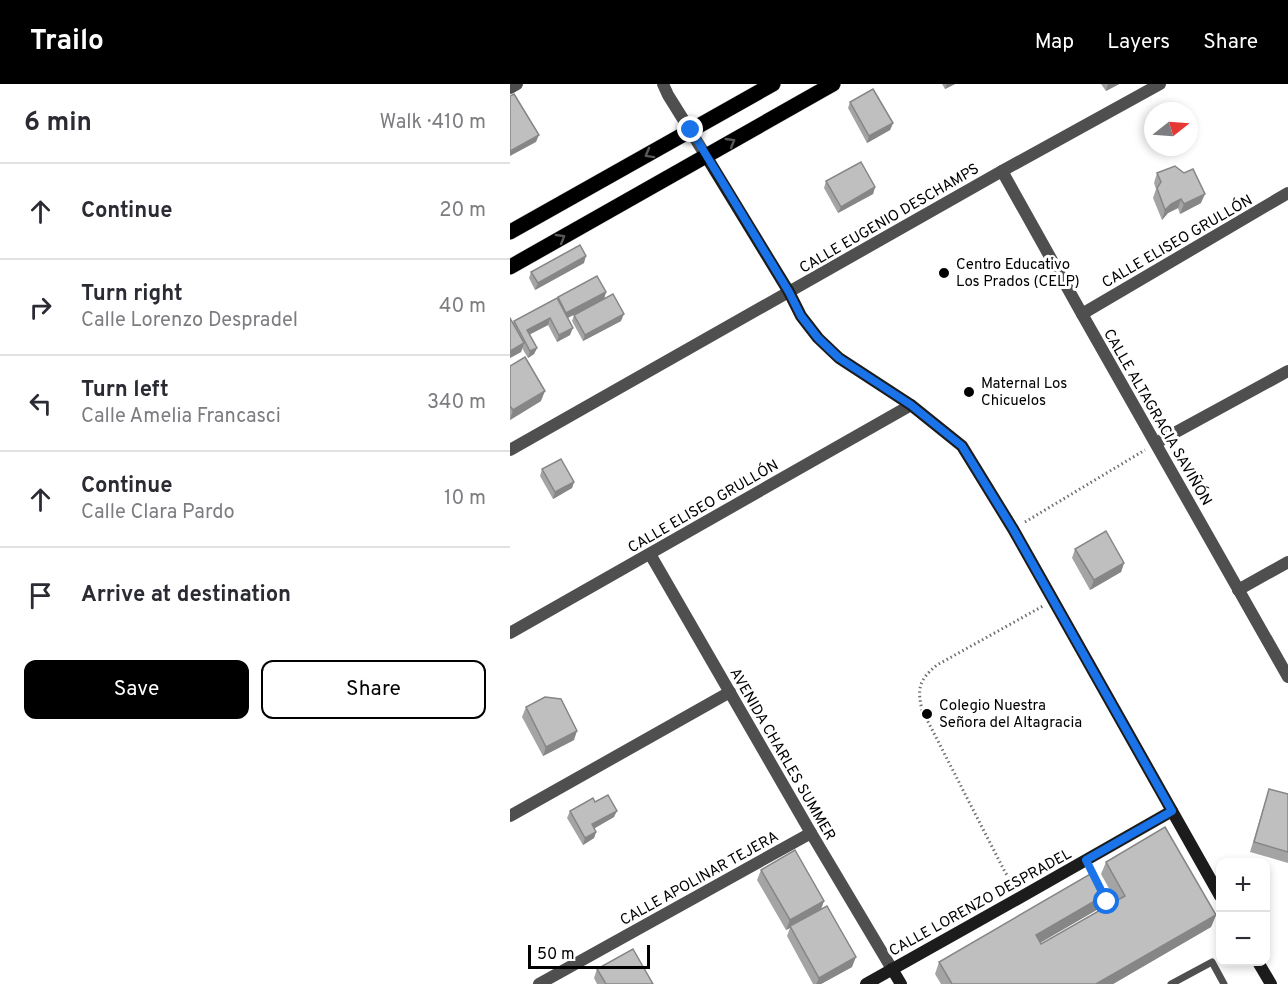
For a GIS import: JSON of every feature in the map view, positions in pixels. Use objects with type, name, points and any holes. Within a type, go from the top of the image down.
[{"type":"main road","points":[[510,232],[773,84]]},
{"type":"main road","points":[[510,267],[833,84]]},
{"type":"street","points":[[510,88],[517,84]]},
{"type":"street","points":[[663,84],[789,292],[801,316],[818,338],[839,358],[911,405],[962,446],[1013,529],[1216,887]]},
{"type":"street","name":"CALLE EUGENIO DESCHAMPS","points":[[510,450],[1160,84]]},
{"type":"street","name":"CALLE ALTAGRACIA SAVIÑÓN","points":[[1002,171],[1288,677]]},
{"type":"street","name":"CALLE ELISEO GRULLÓN","points":[[1082,314],[1288,193]]},
{"type":"street","points":[[1156,443],[1288,372]]},
{"type":"street","name":"CALLE ELISEO GRULLÓN","points":[[510,633],[911,405]]},
{"type":"street","name":"AVENIDA CHARLES SUMMER","points":[[650,554],[892,969]]},
{"type":"street","points":[[1238,590],[1288,562]]},
{"type":"street","points":[[510,816],[730,692]]},
{"type":"street","name":"CALLE LORENZO DESPRADEL","points":[[866,984],[1021,897],[1088,865],[1172,811]]},
{"type":"street","name":"CALLE APOLINAR TEJERA","points":[[539,984],[811,833]]},
{"type":"street","points":[[1260,966],[1271,984]]},
{"type":"street","points":[[892,969],[901,984]]},
{"type":"lane","points":[[1096,881],[1108,905],[1096,915]]},
{"type":"lane","points":[[1171,984],[1212,963],[1224,984]]},
{"type":"path","points":[[1013,529],[1156,443]]},
{"type":"path","points":[[1021,897],[1005,872],[922,710],[919,697],[925,675],[937,665],[1052,601]]},
{"type":"building","points":[[873,89],[893,123],[869,136],[850,102]]},
{"type":"building","points":[[514,94],[539,135],[510,151],[510,96]]},
{"type":"building","points":[[861,162],[875,187],[841,207],[826,181]]},
{"type":"building","points":[[1175,166],[1184,173],[1193,169],[1205,194],[1184,204],[1181,199],[1165,210],[1157,188],[1161,182],[1157,173]]},
{"type":"building","points":[[580,245],[586,256],[538,283],[531,272]]},
{"type":"building","points":[[597,276],[606,292],[566,313],[558,297]]},
{"type":"building","points":[[613,294],[624,314],[585,335],[574,315]]},
{"type":"building","points":[[557,298],[573,328],[559,335],[550,318],[527,330],[537,348],[530,351],[514,321]]},
{"type":"building","points":[[510,318],[524,343],[510,351]]},
{"type":"building","points":[[525,357],[545,391],[513,410],[510,406],[510,366]]},
{"type":"building","points":[[561,459],[574,482],[555,492],[542,469]]},
{"type":"building","points":[[1106,531],[1124,563],[1094,580],[1075,549]]},
{"type":"building","points":[[545,697],[561,699],[577,731],[546,747],[526,707]]},
{"type":"building","points":[[1269,789],[1288,794],[1288,852],[1254,842]]},
{"type":"building","points":[[608,795],[617,811],[592,824],[596,832],[585,838],[570,811],[593,798],[595,802]]},
{"type":"building","points":[[1165,827],[1216,915],[1096,984],[952,984],[939,962],[1092,873],[1105,895],[1036,935],[1041,944],[1125,896],[1106,862]]},
{"type":"building","points":[[795,850],[824,901],[790,920],[761,870]]},
{"type":"building","points":[[827,906],[856,957],[819,978],[790,926]]},
{"type":"building","points":[[633,949],[653,984],[606,984],[597,969]]},
{"type":"place","name":"Centro Educativo Los Prados (CELP)","points":[[944,273]]},
{"type":"place","name":"Maternal Los Chicuelos","points":[[969,392]]},
{"type":"place","name":"Colegio Nuestra Señora del Altagracia","points":[[927,714]]},
{"type":"route","points":[[691,130],[789,292],[801,316],[818,338],[839,358],[911,405],[962,446],[1013,529],[1172,811],[1086,860],[1107,902]]}]
